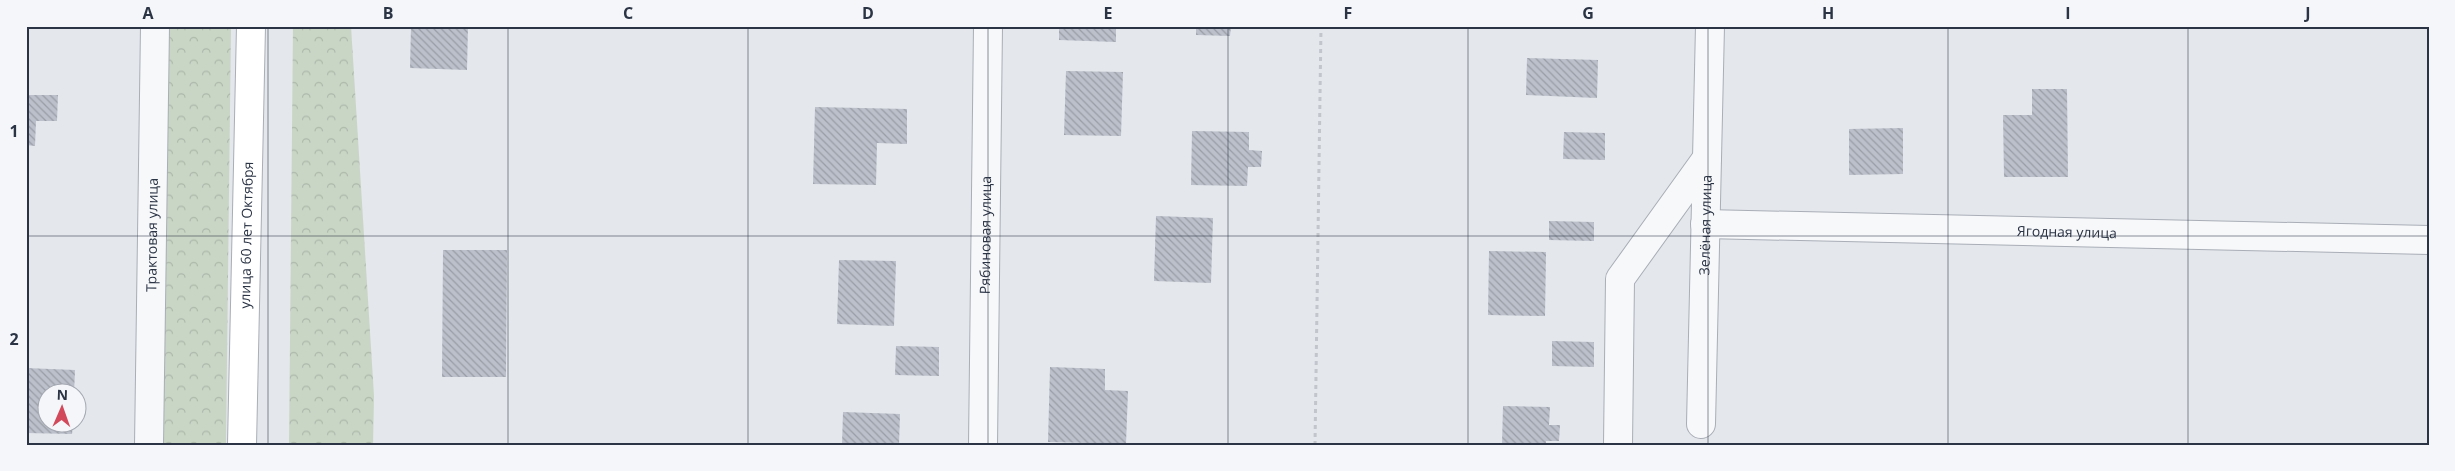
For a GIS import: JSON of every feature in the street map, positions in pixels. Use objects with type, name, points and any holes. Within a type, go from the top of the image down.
[{"type":"street","name":"Трактовая улица","points":[[149,445],[155,26]]},
{"type":"street","name":"улица 60 лет Октября","points":[[242,445],[251,26]]},
{"type":"street","name":"Рябиновая улица","points":[[983,445],[988,26]]},
{"type":"street","name":"Зелёная улица","points":[[1701,424],[1710,26]]},
{"type":"street","points":[[1618,445],[1620,279],[1707,158]]},
{"type":"street","name":"Ягодная улица","points":[[1705,224],[2429,240]]},
{"type":"path","points":[[1315,445],[1322,26]]},
{"type":"green space","points":[[162,26],[231,26],[226,445],[154,445]]},
{"type":"green space","points":[[293,26],[351,26],[374,396],[373,445],[289,445]]},
{"type":"building","points":[[411,26],[468,26],[467,70],[410,68]]},
{"type":"building","points":[[1059,26],[1116,26],[1116,42],[1059,40]]},
{"type":"building","points":[[1196,26],[1231,26],[1230,36],[1196,35]]},
{"type":"building","points":[[1527,58],[1598,60],[1597,98],[1526,95]]},
{"type":"building","points":[[1066,71],[1123,72],[1121,136],[1064,135]]},
{"type":"building","points":[[2032,89],[2067,89],[2068,177],[2004,177],[2003,115],[2032,115]]},
{"type":"building","points":[[26,95],[58,95],[57,121],[36,121],[35,146],[26,145]]},
{"type":"building","points":[[815,107],[907,109],[907,144],[877,143],[876,185],[813,184]]},
{"type":"building","points":[[1903,128],[1903,174],[1849,175],[1849,129]]},
{"type":"building","points":[[1192,131],[1249,132],[1249,150],[1262,151],[1261,167],[1248,167],[1247,186],[1191,185]]},
{"type":"building","points":[[1564,132],[1605,133],[1605,160],[1563,159]]},
{"type":"building","points":[[1156,216],[1213,218],[1211,283],[1154,281]]},
{"type":"building","points":[[1549,221],[1594,222],[1594,241],[1549,240]]},
{"type":"building","points":[[443,250],[507,250],[506,377],[442,377]]},
{"type":"building","points":[[1489,251],[1546,252],[1545,316],[1488,315]]},
{"type":"building","points":[[839,260],[896,261],[894,326],[837,324]]},
{"type":"building","points":[[1552,341],[1594,342],[1594,367],[1552,366]]},
{"type":"building","points":[[896,346],[939,347],[939,376],[895,375]]},
{"type":"building","points":[[1050,367],[1105,369],[1105,390],[1128,391],[1126,444],[1048,442]]},
{"type":"building","points":[[26,368],[75,370],[74,384],[38,384],[38,433],[26,433]]},
{"type":"building","points":[[1503,406],[1550,407],[1549,425],[1560,425],[1559,441],[1546,441],[1546,445],[1502,445]]},
{"type":"building","points":[[843,412],[900,414],[899,445],[842,445]]}]
